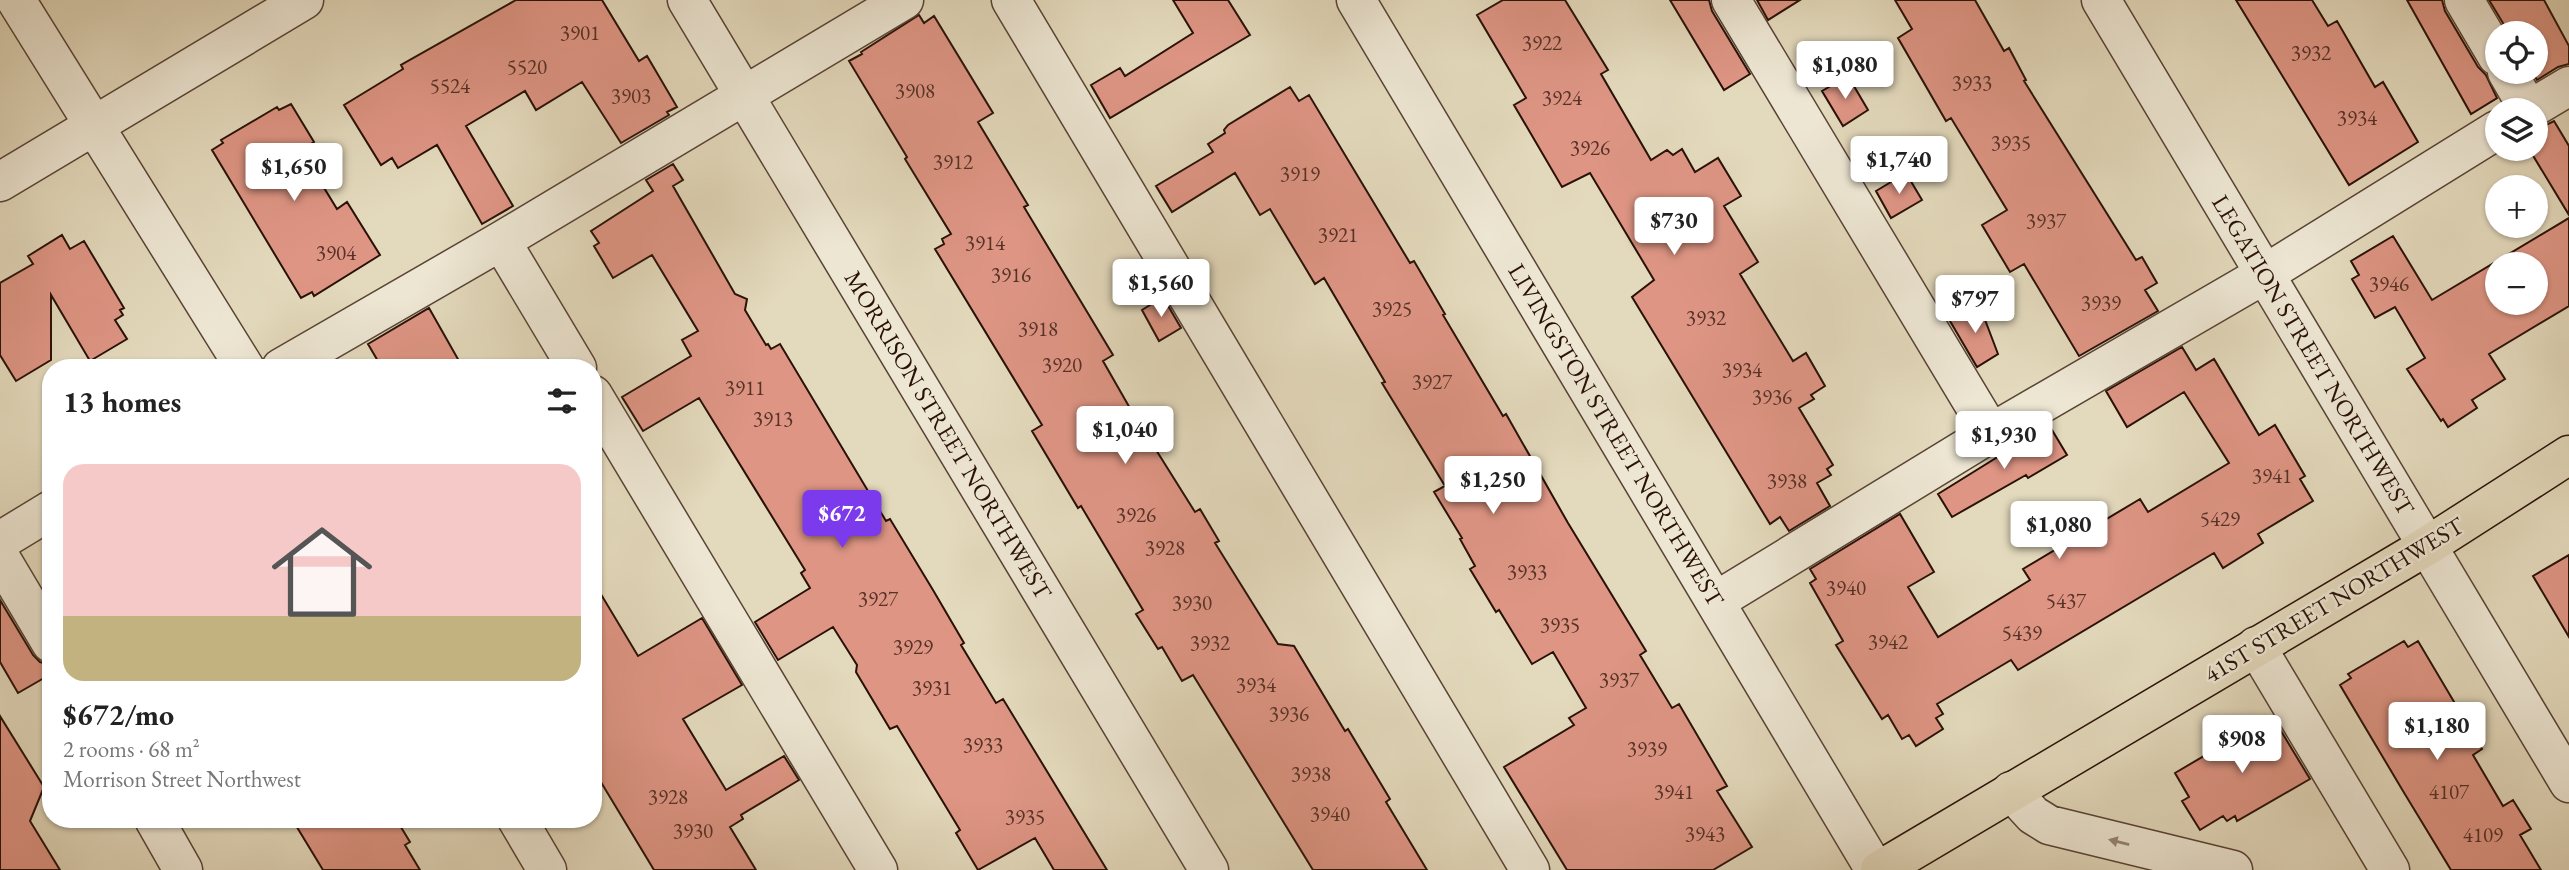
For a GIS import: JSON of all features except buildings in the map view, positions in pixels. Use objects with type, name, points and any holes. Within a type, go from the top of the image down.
[{"type":"main road","name":"41ST STREET NORTHWEST","points":[[1877,870],[2427,546],[2569,455]]},
{"type":"street","points":[[16,0],[239,359]]},
{"type":"street","points":[[0,182],[303,0]]},
{"type":"street","name":"MORRISON STREET NORTHWEST","points":[[687,0],[1209,870]]},
{"type":"street","points":[[297,359],[501,241],[904,0]]},
{"type":"street","points":[[1011,0],[1530,870]]},
{"type":"street","name":"LIVINGSTON STREET NORTHWEST","points":[[1356,0],[1877,870]]},
{"type":"street","points":[[1731,0],[1991,433]]},
{"type":"street","name":"LEGATION STREET NORTHWEST","points":[[2101,0],[2569,783]]},
{"type":"street","points":[[2464,0],[2485,36]]},
{"type":"street","points":[[2548,99],[2569,86]]},
{"type":"street","points":[[1716,601],[1991,433],[2265,274],[2485,137]]},
{"type":"street","points":[[501,241],[572,359]]},
{"type":"street","points":[[602,410],[878,870]]},
{"type":"street","points":[[0,541],[42,515]]},
{"type":"street","points":[[0,556],[42,628]]},
{"type":"street","points":[[2256,646],[2390,870]]},
{"type":"street","points":[[2011,791],[2033,816],[2049,825],[2233,870]]},
{"type":"street","points":[[159,828],[183,870]]},
{"type":"street","points":[[522,828],[547,870]]}]
